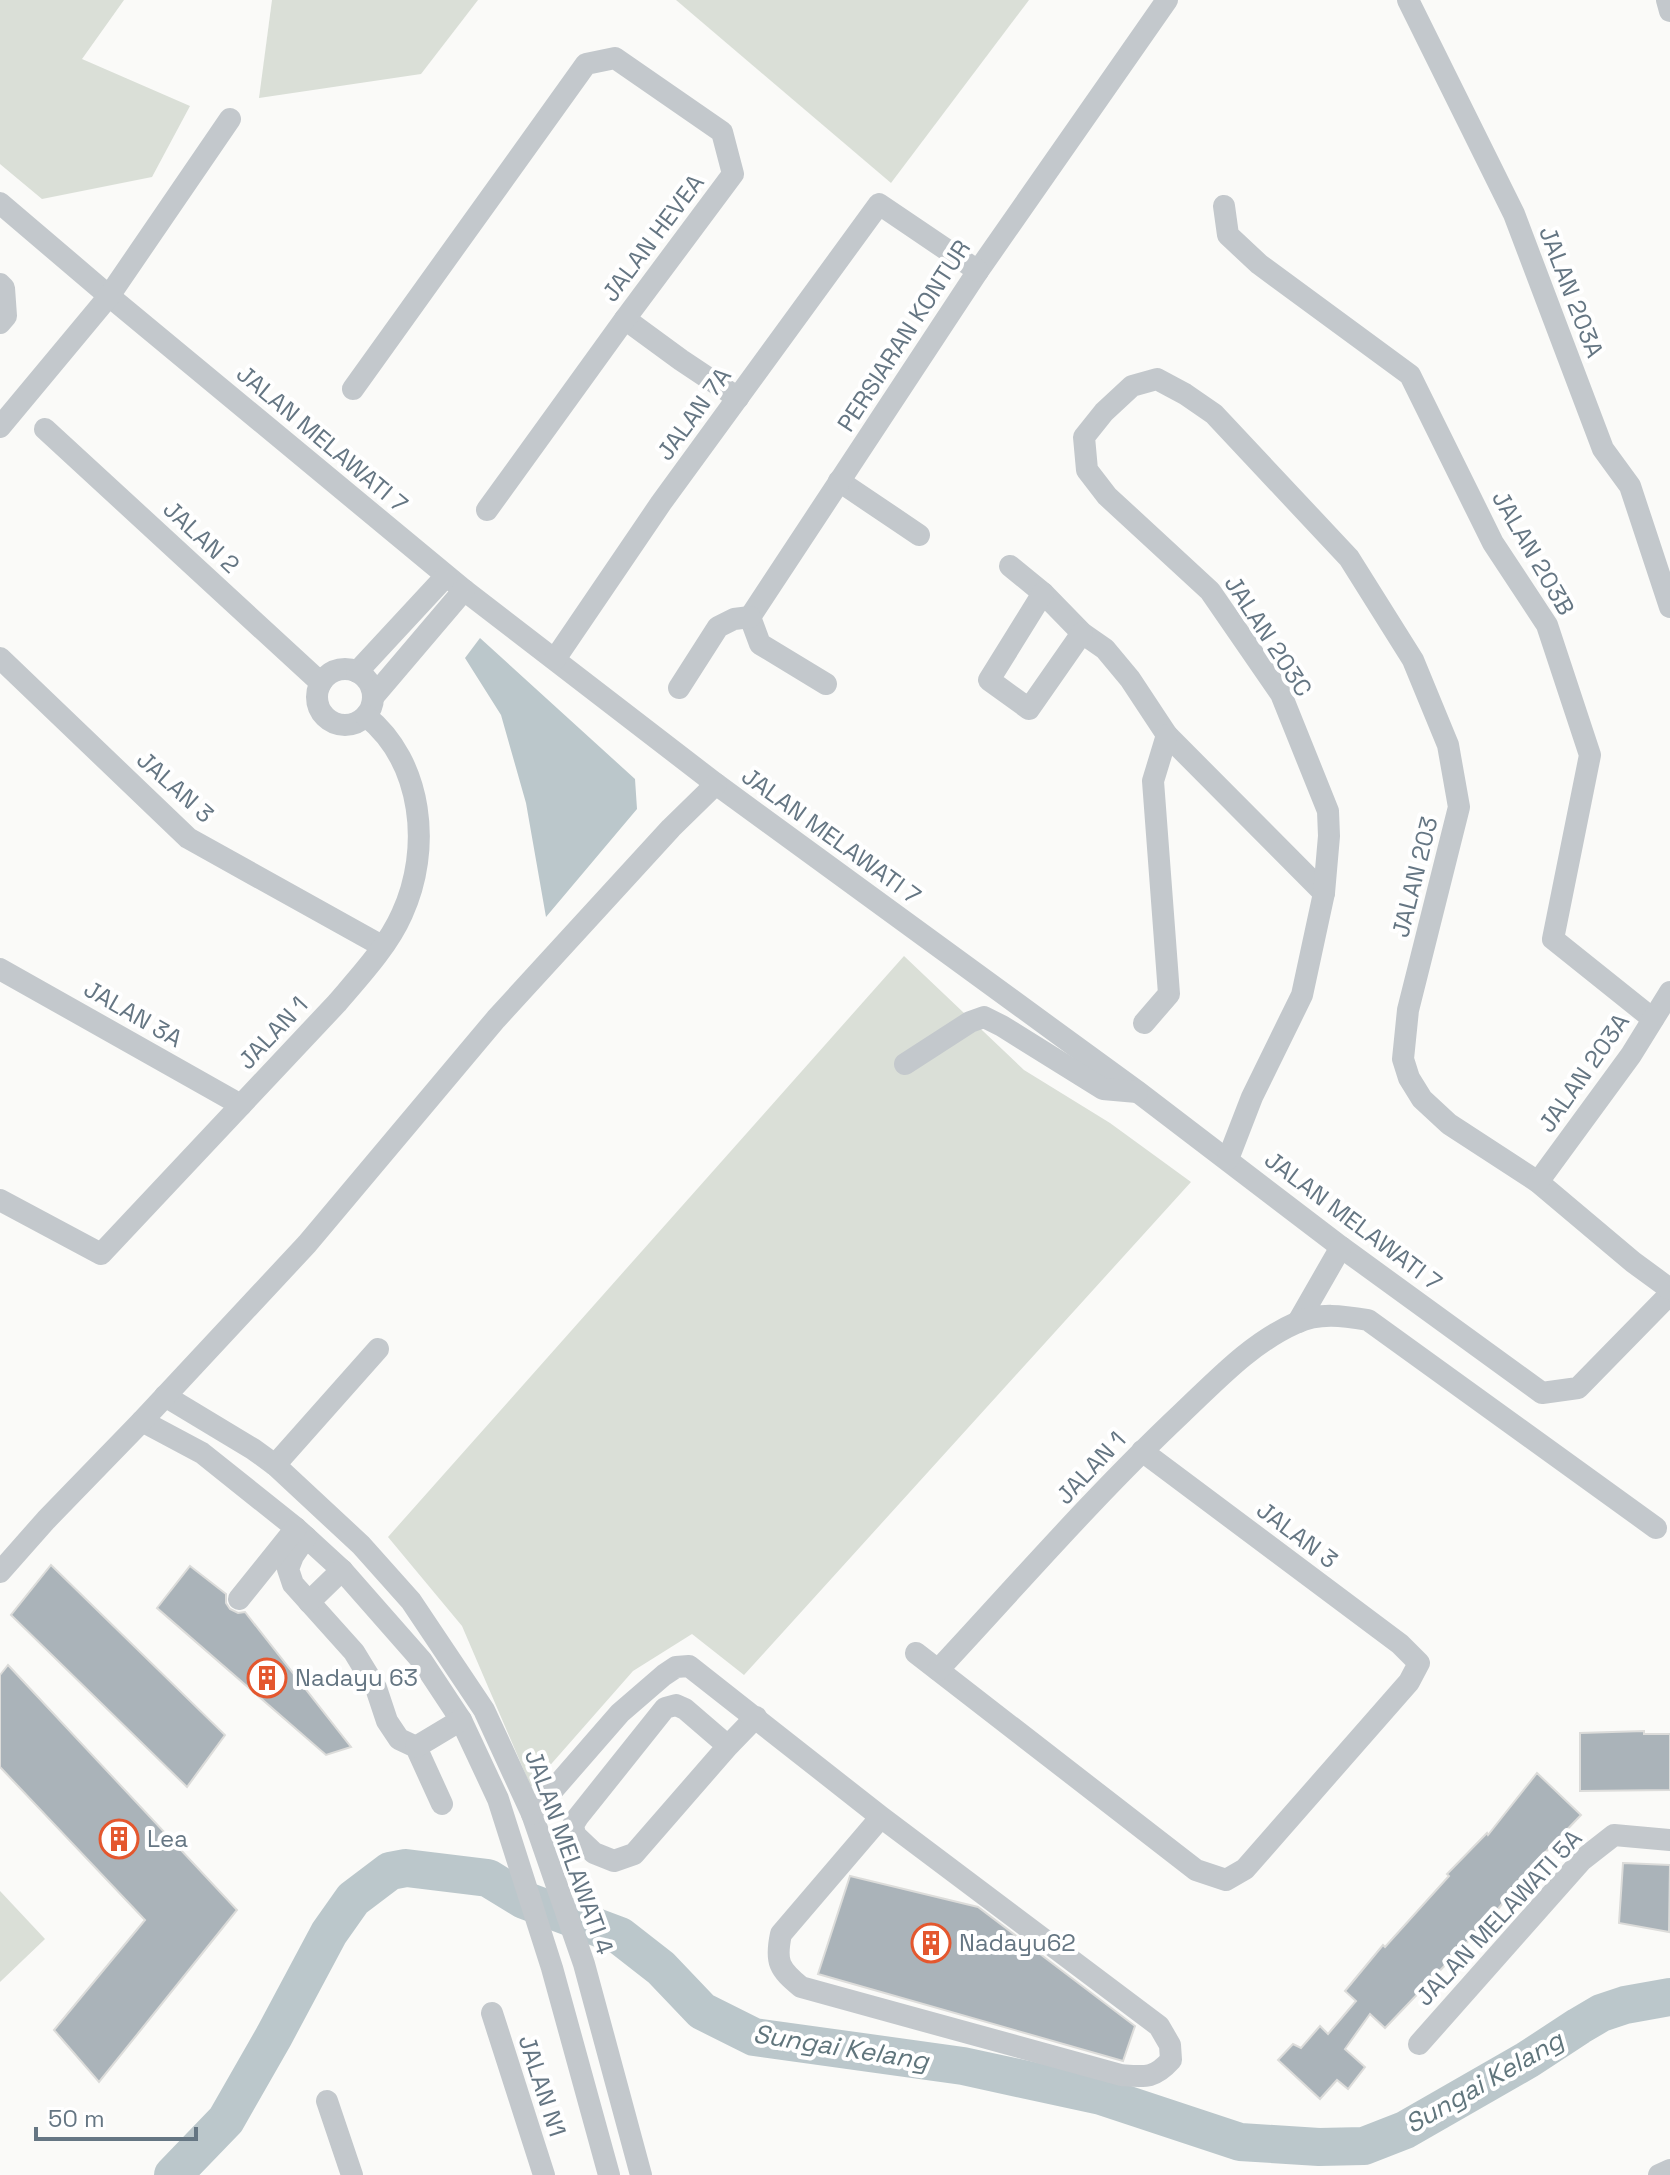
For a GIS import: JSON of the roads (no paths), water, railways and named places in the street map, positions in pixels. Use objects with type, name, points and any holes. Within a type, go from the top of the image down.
[{"type":"street","name":"PERSIARAN KONTUR","points":[[750,617],[978,271],[1167,0]]},
{"type":"street","name":"JALAN 203A","points":[[1408,0],[1514,214],[1603,449],[1630,486],[1670,607]]},
{"type":"street","points":[[1667,0],[1670,11]]},
{"type":"street","name":"JALAN HEVEA","points":[[353,389],[586,64],[615,58],[722,132],[733,174],[487,510]]},
{"type":"street","points":[[3,419],[109,296],[230,119]]},
{"type":"street","name":"JALAN MELAWATI 7","points":[[0,203],[464,590],[716,784],[1138,1092],[1341,1247],[1542,1393],[1578,1388],[1670,1292]]},
{"type":"street","name":"JALAN 7A","points":[[555,659],[661,503],[879,204],[978,271]]},
{"type":"street","name":"JALAN 203B","points":[[1224,206],[1228,235],[1259,264],[1410,375],[1493,543],[1547,625],[1590,755],[1553,939],[1653,1019]]},
{"type":"street","points":[[0,284],[4,288],[6,316],[0,323]]},
{"type":"street","points":[[625,319],[738,398]]},
{"type":"street","name":"JALAN 203","points":[[1104,412],[1132,386],[1157,379],[1185,394],[1214,414],[1349,558],[1413,660],[1448,745],[1459,807],[1408,1010],[1403,1059],[1409,1078],[1422,1099],[1449,1124],[1538,1182],[1670,1292]]},
{"type":"street","name":"JALAN 203C","points":[[1104,412],[1084,437],[1087,470],[1107,496],[1210,591],[1281,694],[1328,811],[1324,893],[1302,995],[1252,1097],[1228,1159]]},
{"type":"street","name":"JALAN 2","points":[[45,429],[321,683]]},
{"type":"street","points":[[839,481],[919,535]]},
{"type":"street","points":[[1010,566],[1043,593],[1082,633],[1105,649],[1130,679],[1167,735],[1324,893]]},
{"type":"street","points":[[357,672],[446,576]]},
{"type":"street","points":[[370,706],[371,687],[357,672],[334,672],[321,683],[317,699],[319,707],[329,720],[352,724],[370,706],[464,590]]},
{"type":"street","points":[[1043,593],[989,680],[1029,709],[1082,633]]},
{"type":"street","points":[[679,688],[718,627],[734,619],[750,617],[760,644],[826,684]]},
{"type":"street","name":"JALAN 3","points":[[0,658],[188,838],[382,946]]},
{"type":"street","name":"JALAN 1","points":[[0,1200],[101,1254],[369,965],[402,916],[416,878],[419,821],[406,767],[370,706]]},
{"type":"street","points":[[1144,1023],[1169,994],[1153,781],[1167,735]]},
{"type":"street","points":[[0,1572],[307,1244],[506,1008],[671,828],[716,784]]},
{"type":"street","name":"JALAN 3A","points":[[0,969],[241,1105]]},
{"type":"street","name":"JALAN 203A","points":[[1538,1182],[1631,1055],[1670,992]]},
{"type":"street","points":[[905,1064],[970,1022],[984,1017],[1103,1089],[1138,1092]]},
{"type":"street","points":[[1298,1322],[1341,1247]]},
{"type":"street","points":[[1298,1322],[1339,1315],[1368,1320],[1656,1528]]},
{"type":"street","name":"JALAN 1","points":[[938,1670],[1142,1451],[1241,1357],[1298,1322]]},
{"type":"street","points":[[275,1465],[378,1349]]},
{"type":"street","name":"JALAN MELAWATI 4","points":[[165,1396],[275,1465],[361,1545],[411,1601],[484,1710],[532,1814],[584,1964],[641,2175]]},
{"type":"street","name":"JALAN MELAWATI 4","points":[[142,1421],[202,1453],[301,1532],[342,1570],[422,1661],[461,1720],[498,1799],[552,1968],[609,2175]]},
{"type":"street","name":"JALAN 3","points":[[938,1670],[1196,1870],[1226,1880],[1245,1869],[1409,1682],[1419,1663],[1400,1644],[1142,1451]]},
{"type":"street","points":[[239,1599],[301,1532]]},
{"type":"street","points":[[301,1532],[288,1569],[293,1584],[354,1652],[376,1688],[387,1721],[399,1739],[416,1747],[442,1804]]},
{"type":"street","points":[[309,1602],[342,1570]]},
{"type":"street","points":[[916,1653],[938,1670]]},
{"type":"street","points":[[532,1814],[620,1713],[664,1675],[676,1667],[689,1666],[881,1817],[1159,2026],[1170,2045],[1171,2060],[1161,2071],[1147,2078],[1121,2075],[801,1987],[783,1972],[777,1953],[781,1934],[881,1817]]},
{"type":"street","points":[[728,1746],[685,1709],[676,1705],[665,1708],[578,1817],[573,1825],[575,1835],[594,1853],[614,1861],[634,1854],[756,1717]]},
{"type":"street","points":[[416,1747],[461,1720]]},
{"type":"street","name":"JALAN MELAWATI 5A","points":[[1419,2044],[1582,1860],[1614,1835],[1670,1840]]},
{"type":"street","name":"JALAN N1","points":[[492,2013],[544,2175]]},
{"type":"street","points":[[327,2101],[352,2175]]},
{"type":"street","points":[[1659,2175],[1670,2170]]},
{"type":"waterway","name":"Sungai Kelang","points":[[173,2175],[226,2120],[329,1933],[353,1899],[390,1871],[406,1868],[488,1878],[524,1900],[620,1936],[661,1968],[702,2011],[754,2037],[963,2066],[1101,2096],[1240,2142],[1319,2147],[1364,2146],[1405,2130],[1527,2060],[1601,2013],[1670,1997]]},
{"type":"place","name":"Nadayu 63","points":[[267,1678]]},
{"type":"place","name":"Lea","points":[[119,1839]]},
{"type":"place","name":"Nadayu62","points":[[931,1943]]}]
